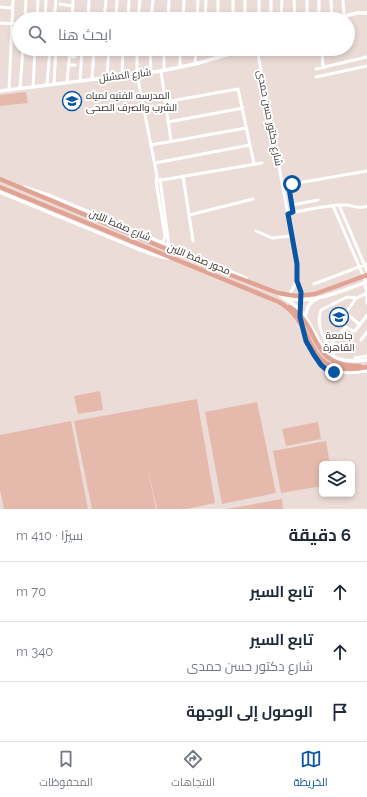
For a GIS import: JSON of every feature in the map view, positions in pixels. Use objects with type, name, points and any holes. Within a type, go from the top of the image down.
[{"type":"main road","name":"محور صفط اللبن","points":[[0,180],[206,266],[278,293],[296,296],[315,294],[367,275]]},
{"type":"main road","name":"محور صفط اللبن","points":[[0,187],[284,305],[296,317],[315,353],[320,358],[338,368],[352,369],[367,366]]},
{"type":"main road","points":[[284,305],[290,307],[307,325],[320,350],[336,361],[349,366],[367,366]]},
{"type":"street","points":[[13,0],[13,12]]},
{"type":"street","points":[[25,12],[26,0]]},
{"type":"street","points":[[37,12],[38,0]]},
{"type":"street","points":[[45,12],[46,0]]},
{"type":"street","points":[[55,12],[56,0]]},
{"type":"street","points":[[73,0],[73,12]]},
{"type":"street","points":[[88,12],[89,0]]},
{"type":"street","points":[[105,12],[106,0]]},
{"type":"street","points":[[116,12],[117,0]]},
{"type":"street","points":[[128,12],[129,0]]},
{"type":"street","points":[[139,12],[140,0]]},
{"type":"street","points":[[152,12],[153,0]]},
{"type":"street","points":[[168,12],[169,0]]},
{"type":"street","points":[[183,12],[184,0]]},
{"type":"street","points":[[197,12],[198,0]]},
{"type":"street","points":[[205,12],[206,0]]},
{"type":"street","points":[[218,0],[218,12]]},
{"type":"street","points":[[233,0],[233,12]]},
{"type":"street","points":[[245,12],[246,0]]},
{"type":"street","points":[[259,0],[259,12]]},
{"type":"street","points":[[271,0],[271,12]]},
{"type":"street","points":[[281,12],[282,0]]},
{"type":"street","points":[[294,0],[295,12]]},
{"type":"street","points":[[306,0],[307,12]]},
{"type":"street","points":[[319,0],[319,12]]},
{"type":"street","points":[[331,0],[332,12]]},
{"type":"street","points":[[344,0],[344,12]]},
{"type":"street","points":[[60,4],[73,6]]},
{"type":"street","points":[[0,7],[13,8]]},
{"type":"street","points":[[355,14],[367,13]]},
{"type":"street","points":[[0,23],[12,24],[9,90]]},
{"type":"street","points":[[20,88],[22,56]]},
{"type":"street","points":[[33,86],[35,56]]},
{"type":"street","points":[[47,85],[49,56]]},
{"type":"street","points":[[54,84],[56,56]]},
{"type":"street","points":[[68,82],[69,56],[75,57]]},
{"type":"street","points":[[80,81],[82,56]]},
{"type":"street","points":[[92,79],[94,56]]},
{"type":"street","points":[[107,77],[108,56]]},
{"type":"street","points":[[122,76],[123,56]]},
{"type":"street","points":[[138,56],[138,75],[155,163],[157,176],[156,180],[165,236],[161,243]]},
{"type":"street","points":[[150,56],[151,72]]},
{"type":"street","points":[[164,56],[163,71],[171,141]]},
{"type":"street","points":[[180,56],[180,67]]},
{"type":"street","points":[[195,64],[196,56]]},
{"type":"street","name":"شارع المشتل","points":[[0,91],[107,77],[138,75],[195,64],[224,56]]},
{"type":"street","name":"شارع دكتور حسن حمدى","points":[[258,56],[297,264],[297,281],[301,292],[299,309],[309,348],[325,368],[334,372],[342,374],[367,371]]},
{"type":"street","points":[[322,56],[323,67]]},
{"type":"street","points":[[316,68],[367,57]]},
{"type":"street","points":[[69,65],[75,65]]},
{"type":"street","points":[[316,77],[367,66]]},
{"type":"street","points":[[166,102],[236,89],[239,91],[254,164]]},
{"type":"street","points":[[168,122],[243,108]]},
{"type":"street","points":[[151,145],[246,128]]},
{"type":"street","points":[[155,163],[250,145]]},
{"type":"street","points":[[156,180],[262,163]]},
{"type":"street","points":[[293,212],[289,188],[292,184],[367,171]]},
{"type":"street","points":[[157,176],[160,180],[169,246]]},
{"type":"street","points":[[183,176],[193,241]]},
{"type":"street","name":"شارع صفط اللبن","points":[[0,180],[51,196],[269,289],[299,309],[324,349],[336,361]]},
{"type":"street","points":[[0,192],[152,254],[173,258]]},
{"type":"street","points":[[189,215],[253,200]]},
{"type":"street","points":[[292,205],[318,200]]},
{"type":"street","points":[[288,214],[339,205],[349,205],[359,209],[367,206]]},
{"type":"street","points":[[339,205],[366,264],[367,271]]},
{"type":"street","points":[[333,206],[366,282],[367,303]]},
{"type":"street","points":[[256,231],[272,238],[292,236]]},
{"type":"street","points":[[314,284],[366,264]]},
{"type":"street","points":[[287,298],[297,281]]},
{"type":"street","points":[[303,329],[309,304],[320,298],[366,282]]},
{"type":"street","points":[[360,325],[346,313],[356,298],[367,293]]},
{"type":"street","points":[[334,352],[324,338],[321,330],[321,310],[347,296],[356,298]]},
{"type":"street","name":"شارع صفط اللبن","points":[[282,297],[301,300],[320,298]]},
{"type":"street","points":[[329,346],[346,327],[354,332],[367,316]]},
{"type":"street","points":[[361,340],[367,332]]},
{"type":"street","points":[[355,358],[367,356]]},
{"type":"street","points":[[336,361],[351,362],[367,360]]},
{"type":"shaded area","points":[[26,92],[28,103],[0,106],[0,95]]},
{"type":"shaded area","points":[[100,391],[103,410],[78,414],[74,396]]},
{"type":"shaded area","points":[[197,399],[215,503],[187,509],[157,509],[147,466],[156,509],[92,509],[74,421]]},
{"type":"shaded area","points":[[257,402],[276,493],[222,504],[205,412]]},
{"type":"shaded area","points":[[71,421],[88,509],[4,509],[0,490],[0,435]]},
{"type":"shaded area","points":[[318,422],[321,439],[286,446],[282,429]]},
{"type":"shaded area","points":[[326,441],[329,461],[319,461],[319,487],[281,493],[273,451]]},
{"type":"shaded area","points":[[282,499],[283,509],[226,509]]},
{"type":"place","name":"المدرسه الفنيه لمياه الشرب والصرف الصحى","points":[[72,101]]},
{"type":"place","name":"جامعة القاهرة","points":[[339,317]]},
{"type":"route","points":[[292,184],[289,188],[293,212],[288,214],[297,264],[297,281],[302,297],[299,312],[300,317],[309,348],[321,365],[327,370],[334,372]]}]
